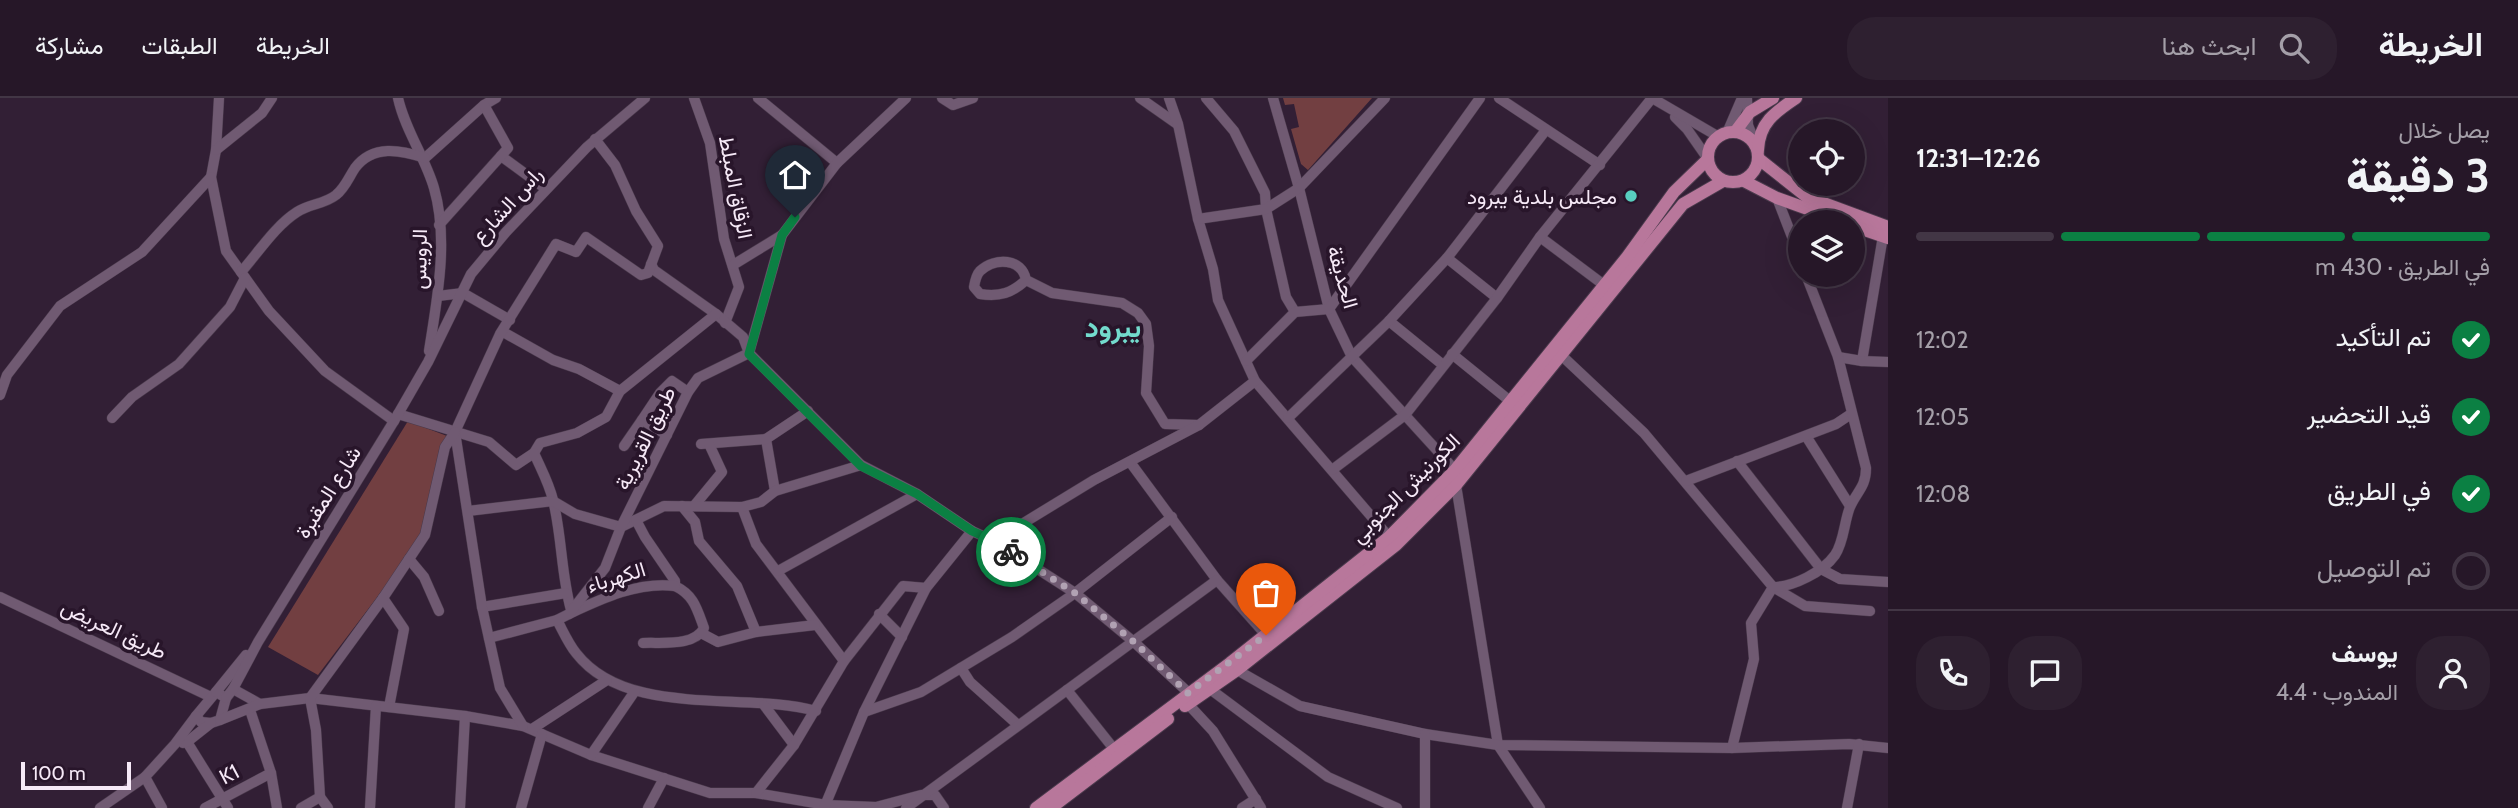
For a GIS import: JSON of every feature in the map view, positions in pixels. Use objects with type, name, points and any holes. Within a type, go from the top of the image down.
[{"type":"main road","points":[[1773,98],[1748,114],[1709,149],[1710,167],[1723,181],[1744,181],[1755,170],[1759,136],[1769,117],[1796,98]]},
{"type":"main road","points":[[1727,134],[1751,139],[1758,155],[1807,197],[1886,234]]},
{"type":"main road","name":"الكورنيش الجنوبي","points":[[1051,808],[1191,699],[1389,537],[1455,470],[1604,285],[1674,192],[1708,159]]},
{"type":"main road","name":"الكورنيش الجنوبي","points":[[1036,808],[1114,749],[1237,670],[1396,545],[1456,485],[1683,204],[1723,181]]},
{"type":"main road","points":[[1744,181],[1777,198],[1810,210]]},
{"type":"main road","points":[[1865,229],[1886,234]]},
{"type":"street","points":[[219,98],[216,150],[211,177],[226,251],[269,311],[325,371],[396,417],[489,442],[516,466],[534,453],[540,443],[577,433],[606,417],[620,391],[716,314]]},
{"type":"street","points":[[216,150],[262,113],[272,98]]},
{"type":"street","name":"الرويس","points":[[398,98],[402,117],[425,158],[436,192],[441,246],[438,296],[428,362]]},
{"type":"street","points":[[112,418],[132,397],[179,363],[230,307],[243,275],[286,221],[306,207],[334,197],[367,157],[396,149],[425,158],[484,105],[496,98]]},
{"type":"street","name":"راس الشارع","points":[[428,362],[471,274],[506,232],[595,139],[645,98]]},
{"type":"street","name":"الزقاق المبلط","points":[[694,98],[710,143],[724,239],[739,287],[725,323]]},
{"type":"street","points":[[758,98],[837,163]]},
{"type":"street","points":[[733,265],[782,235],[837,163],[892,102],[906,98]]},
{"type":"street","points":[[942,98],[953,106],[973,98]]},
{"type":"street","points":[[1140,98],[1178,124]]},
{"type":"street","points":[[1169,98],[1178,124],[1218,300],[1255,382],[1389,537]]},
{"type":"street","points":[[1206,98],[1234,131],[1265,193],[1266,209],[1286,297],[1295,312]]},
{"type":"street","name":"الحديقة","points":[[1273,98],[1329,309],[1352,357],[1455,470]]},
{"type":"street","points":[[1198,219],[1266,209],[1299,188],[1385,98]]},
{"type":"street","points":[[1245,361],[1295,312],[1329,309],[1480,98]]},
{"type":"street","points":[[1499,98],[1600,164]]},
{"type":"street","points":[[1332,470],[1405,415],[1497,299],[1540,237],[1652,98],[1664,101],[1727,134],[1742,98]]},
{"type":"street","points":[[1747,98],[1748,125],[1758,155]]},
{"type":"street","points":[[1664,101],[1708,159]]},
{"type":"street","points":[[439,225],[508,148],[484,105]]},
{"type":"street","points":[[1288,418],[1389,321],[1447,258],[1546,130]]},
{"type":"street","points":[[328,808],[320,797],[316,730],[310,698],[425,535],[444,447],[455,432],[467,401],[510,320],[556,244],[576,252],[586,237],[641,275],[648,272],[659,246],[636,211],[615,165],[595,139]]},
{"type":"street","points":[[501,156],[546,189]]},
{"type":"street","points":[[0,395],[7,375],[60,306],[142,253],[211,177]]},
{"type":"street","points":[[1777,198],[1788,226]]},
{"type":"street","points":[[1862,361],[1886,234]]},
{"type":"street","points":[[749,354],[782,235]]},
{"type":"street","points":[[1540,237],[1604,285]]},
{"type":"street","points":[[1447,258],[1497,299]]},
{"type":"street","points":[[1004,261],[1018,265],[1025,272],[1026,280],[1003,295],[980,294],[974,286],[978,272],[990,264],[1004,261]]},
{"type":"street","points":[[651,264],[654,270],[716,314],[743,337],[749,354],[861,466],[917,494],[972,531],[994,541],[1075,593],[1134,642],[1191,699],[1213,731],[1259,804],[1242,808]]},
{"type":"street","points":[[1026,280],[1052,293],[1122,303],[1138,313],[1146,324],[1149,346],[1146,393],[1165,424],[1199,425]]},
{"type":"street","points":[[1773,587],[1785,587],[1821,569],[1836,554],[1850,506],[1866,481],[1866,468],[1838,357],[1812,287]]},
{"type":"street","points":[[438,296],[463,293],[510,320]]},
{"type":"street","points":[[1389,321],[1443,365]]},
{"type":"street","points":[[503,332],[553,360],[579,369],[620,391]]},
{"type":"street","name":"طريق القريرية","points":[[489,638],[557,620],[570,612],[605,568],[621,527],[688,392],[698,378],[749,354]]},
{"type":"street","points":[[1452,354],[1510,401]]},
{"type":"street","points":[[1560,354],[1644,433],[1773,587],[1805,606],[1870,611]]},
{"type":"street","points":[[1838,357],[1888,362]]},
{"type":"street","name":"شارع المقبرة","points":[[258,642],[428,362]]},
{"type":"street","points":[[624,446],[660,393],[672,381],[688,392]]},
{"type":"street","points":[[994,541],[1094,480],[1199,425],[1255,382]]},
{"type":"street","points":[[694,506],[722,472],[705,444],[766,439],[808,411]]},
{"type":"street","points":[[1686,481],[1807,436],[1836,424],[1851,414]]},
{"type":"street","points":[[642,420],[667,435]]},
{"type":"street","points":[[455,432],[482,607],[500,688],[532,730],[522,808]]},
{"type":"street","points":[[1807,436],[1850,506]]},
{"type":"street","points":[[766,439],[775,491]]},
{"type":"street","points":[[534,453],[548,482],[553,501],[570,612]]},
{"type":"street","points":[[1737,461],[1821,569],[1840,579],[1888,582]]},
{"type":"street","points":[[1130,462],[1217,580],[1266,635]]},
{"type":"street","points":[[468,511],[553,501],[575,514],[621,527],[664,506],[742,507],[761,502],[775,491],[861,466]]},
{"type":"street","points":[[1456,485],[1498,746],[1540,808]]},
{"type":"street","points":[[778,571],[917,494]]},
{"type":"street","points":[[682,506],[695,522],[699,541],[737,586],[756,632]]},
{"type":"street","points":[[742,507],[756,544],[844,661]]},
{"type":"street","points":[[864,712],[921,692],[1012,637],[1075,593],[1172,517]]},
{"type":"street","points":[[636,520],[675,581],[675,586],[689,594],[695,603],[704,628],[701,633],[687,641],[643,643]]},
{"type":"street","points":[[825,806],[864,712],[926,588],[972,531]]},
{"type":"street","points":[[409,558],[424,577],[439,611]]},
{"type":"street","points":[[906,808],[1217,580]]},
{"type":"street","name":"الكهرباء","points":[[570,612],[636,588],[661,584],[675,586]]},
{"type":"street","points":[[757,793],[794,745],[844,661],[902,586],[926,588]]},
{"type":"street","points":[[1732,748],[1754,659],[1751,623],[1773,587]]},
{"type":"street","points":[[482,607],[566,593]]},
{"type":"street","name":"طريق العريض","points":[[0,597],[221,694],[260,704]]},
{"type":"street","points":[[383,598],[404,629],[389,707]]},
{"type":"street","points":[[879,614],[902,637]]},
{"type":"street","points":[[557,620],[576,654],[607,680],[635,691],[698,700],[764,705],[792,704],[816,711]]},
{"type":"street","points":[[701,633],[718,642],[756,632],[815,625]]},
{"type":"street","points":[[100,808],[145,776],[175,744],[196,716],[221,694],[258,642]]},
{"type":"street","points":[[175,744],[187,742],[216,721],[221,694],[258,642]]},
{"type":"street","points":[[961,668],[970,682],[1018,725]]},
{"type":"street","points":[[1237,670],[1300,706],[1425,734],[1498,746],[1732,748],[1859,744],[1888,748]]},
{"type":"street","points":[[532,730],[607,680]]},
{"type":"street","points":[[1210,689],[1328,777],[1397,808]]},
{"type":"street","points":[[1067,690],[1114,749]]},
{"type":"street","points":[[591,755],[635,691]]},
{"type":"street","points":[[196,716],[201,722],[216,721],[260,704],[310,698],[464,716],[532,730],[591,755],[710,793],[757,793],[825,806],[876,807],[921,795],[934,795],[944,808]]},
{"type":"street","points":[[764,705],[794,745]]},
{"type":"street","points":[[370,808],[376,706]]},
{"type":"street","points":[[250,710],[271,773],[278,808]]},
{"type":"street","points":[[460,808],[464,716]]},
{"type":"street","points":[[1425,734],[1425,808]]},
{"type":"street","points":[[187,742],[225,804]]},
{"type":"street","points":[[1847,808],[1859,744]]},
{"type":"street","name":"K1","points":[[205,808],[225,804],[271,773]]},
{"type":"street","points":[[145,776],[162,808]]},
{"type":"street","points":[[648,808],[664,778]]},
{"type":"street","points":[[300,808],[320,797]]},
{"type":"shaded area","points":[[1283,98],[1372,98],[1308,170],[1301,164],[1291,129],[1299,127],[1294,104],[1285,105]]},
{"type":"shaded area","points":[[408,421],[447,436],[420,541],[318,675],[268,647]]},
{"type":"way so far","points":[[1011,552],[1075,593],[1134,642],[1188,693],[1266,635]]},
{"type":"place","name":"مجلس بلدية يبرود","points":[[1631,196]]},
{"type":"district","name":"يبرود","points":[[1113,327]]},
{"type":"route","points":[[795,217],[782,235],[749,354],[861,466],[917,494],[972,531],[1011,552]]}]
